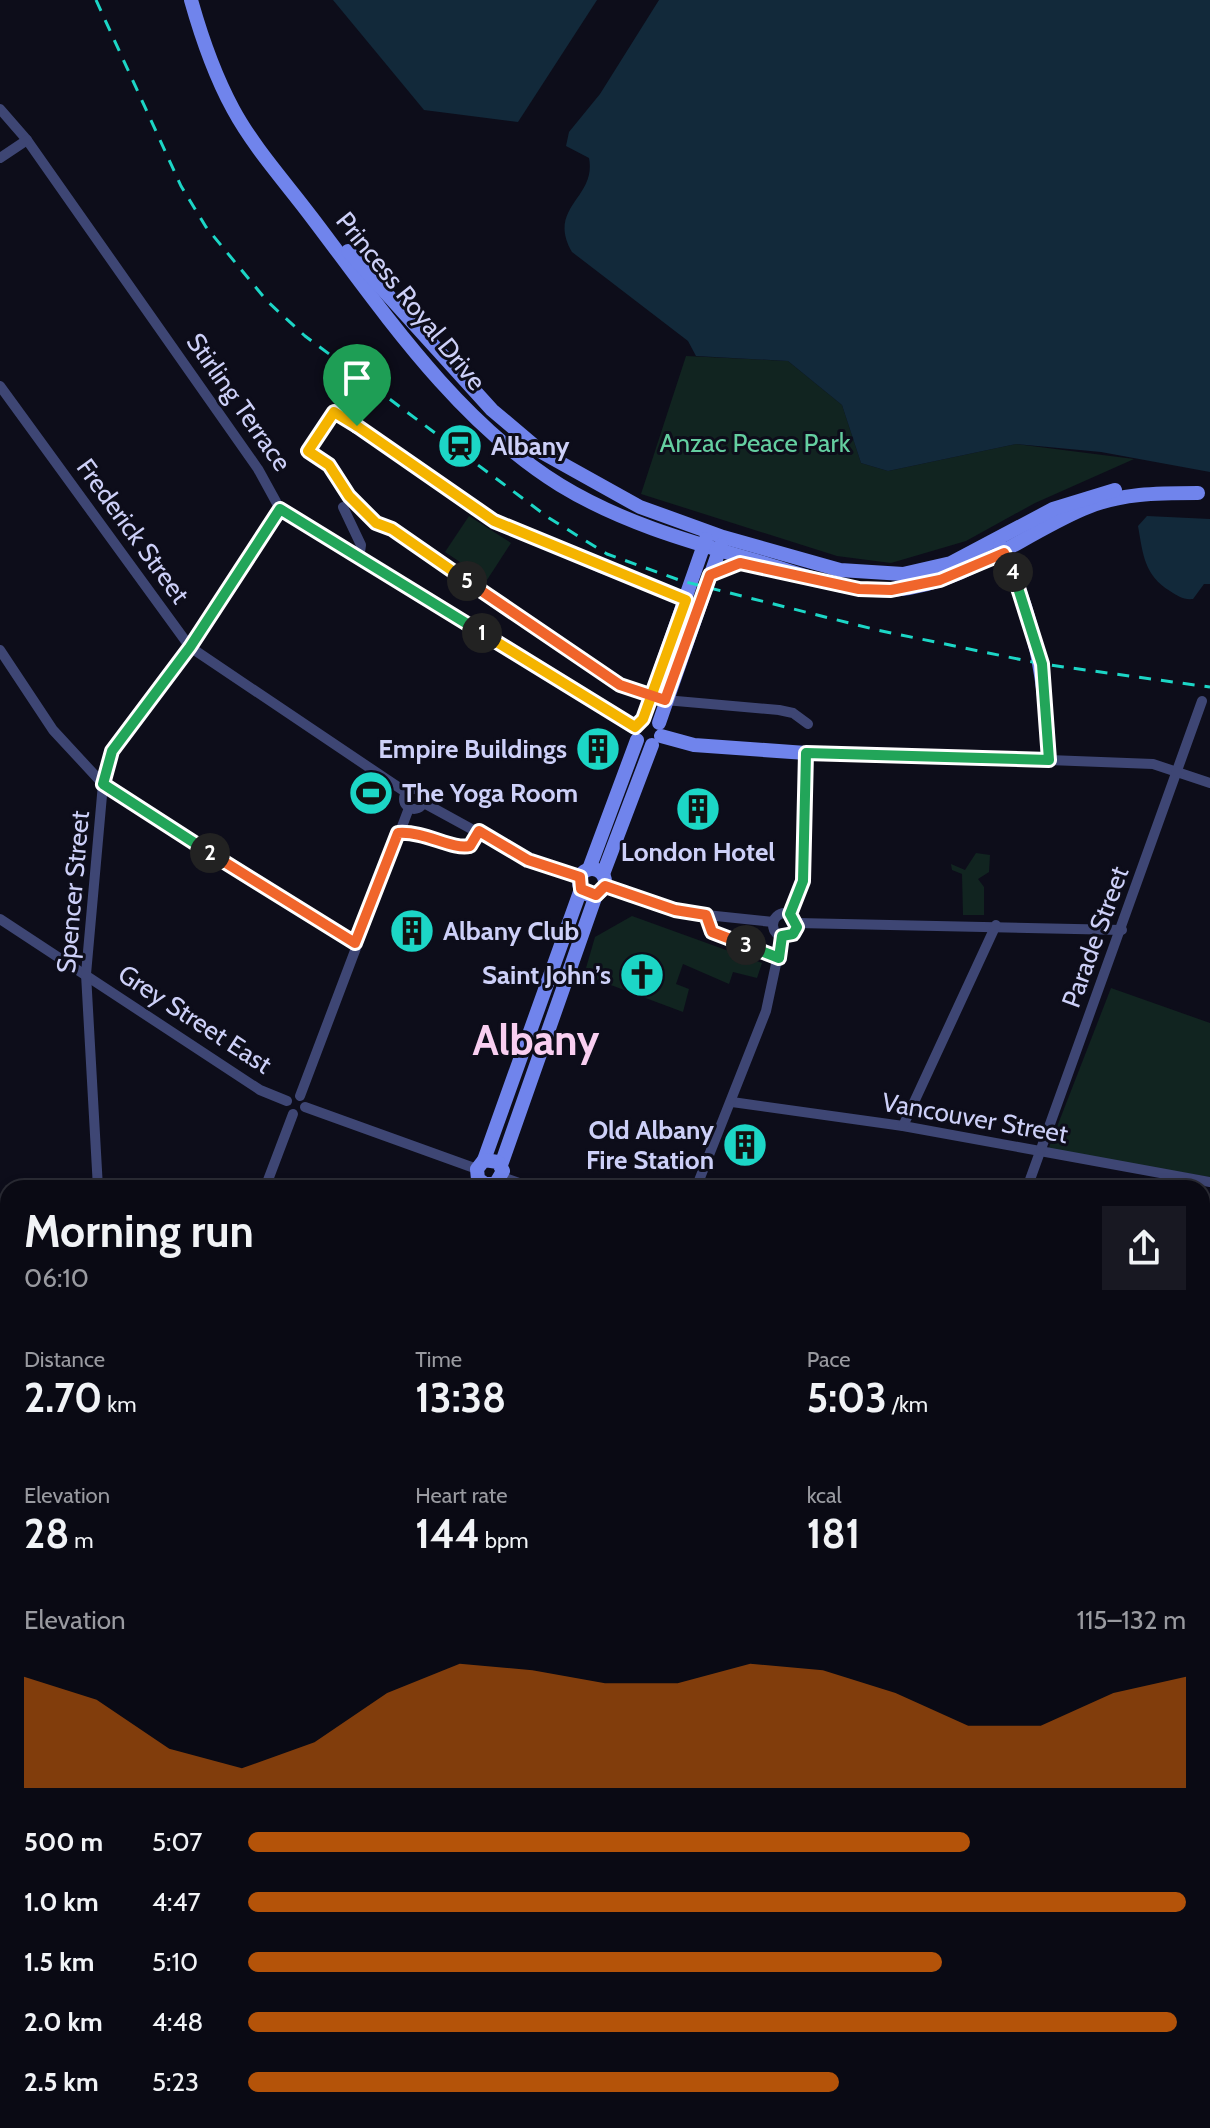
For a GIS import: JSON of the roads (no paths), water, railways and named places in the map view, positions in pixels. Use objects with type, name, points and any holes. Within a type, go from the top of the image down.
[{"type":"main road","name":"Princess Royal Drive","points":[[191,0],[209,63],[235,113],[471,413],[523,460],[597,505],[675,537],[714,541],[840,570],[882,574],[927,571],[951,563],[1053,509],[1093,495],[1153,487],[1204,493]]},
{"type":"main road","name":"Princess Royal Drive","points":[[402,324],[492,410],[543,453],[640,507],[714,541],[811,577],[859,589],[891,590],[940,580],[1004,553],[1084,508],[1139,494],[1204,493]]},
{"type":"main road","points":[[675,537],[691,546],[700,576]]},
{"type":"main road","points":[[638,729],[694,745],[806,753],[1049,760],[1044,679],[1036,642],[1016,576],[997,539]]},
{"type":"main road","points":[[497,1179],[638,729],[658,699],[714,541]]},
{"type":"main road","points":[[700,576],[740,563],[811,577]]},
{"type":"main road","points":[[478,1174],[592,882],[658,735],[658,699]]},
{"type":"main road","points":[[638,729],[658,735]]},
{"type":"main road","points":[[478,1174],[493,1160],[497,1179]]},
{"type":"street","name":"Stirling Terrace","points":[[0,109],[27,140],[258,469],[280,509],[638,729]]},
{"type":"street","points":[[0,158],[27,140]]},
{"type":"street","name":"Frederick Street","points":[[0,386],[190,647],[407,793]]},
{"type":"street","points":[[693,603],[598,567],[491,520],[334,412],[308,451],[329,465],[349,496],[376,523],[392,529],[620,685],[658,699],[779,710],[793,713],[808,724]]},
{"type":"street","points":[[343,507],[361,545],[359,559]]},
{"type":"street","name":"Spencer Street","points":[[98,1180],[86,974],[103,784],[112,751],[190,647],[280,509]]},
{"type":"street","points":[[0,650],[53,730],[103,784],[355,943]]},
{"type":"street","name":"Parade Street","points":[[1030,1180],[1202,701]]},
{"type":"street","points":[[806,753],[803,881],[793,918],[793,934],[782,936],[775,932],[773,922],[778,915],[793,918],[1122,930]]},
{"type":"street","points":[[1049,760],[1153,764],[1210,783]]},
{"type":"street","points":[[424,803],[417,809],[409,808],[405,802],[407,793],[419,791],[424,803],[528,860],[592,882],[675,910],[773,922]]},
{"type":"street","points":[[409,808],[355,943],[300,1096],[305,1107],[478,1174]]},
{"type":"street","points":[[398,833],[417,831],[461,848],[470,846],[479,831]]},
{"type":"street","points":[[706,915],[712,932],[779,958]]},
{"type":"street","name":"Grey Street East","points":[[0,919],[260,1090],[287,1101]]},
{"type":"street","points":[[903,1126],[996,925]]},
{"type":"street","points":[[699,1180],[766,1011],[782,936]]},
{"type":"street","points":[[300,1096],[293,1095],[287,1101],[288,1110],[299,1114],[305,1107]]},
{"type":"street","name":"Vancouver Street","points":[[732,1102],[903,1126],[1198,1180]]},
{"type":"street","points":[[268,1180],[293,1114]]},
{"type":"water","points":[[333,0],[597,0],[518,122],[424,110]]},
{"type":"water","points":[[659,0],[1210,0],[1210,472],[1101,452],[1016,444],[888,471],[861,463],[842,405],[788,361],[696,356],[688,341],[572,252],[565,224],[590,172],[589,158],[566,146],[569,132],[600,94]]},
{"type":"water","points":[[1147,516],[1210,519],[1210,584],[1204,584],[1193,599],[1170,591],[1150,571],[1143,555],[1138,526]]},
{"type":"railway","points":[[96,0],[181,186],[206,227],[267,301],[305,336],[549,518],[607,554],[682,581],[877,630],[1042,664],[1210,687]]},
{"type":"place","name":"Albany","points":[[460,446]]},
{"type":"place","name":"Empire Buildings","points":[[598,749]]},
{"type":"place","name":"The Yoga Room","points":[[371,793]]},
{"type":"place","name":"London Hotel","points":[[698,809]]},
{"type":"place","name":"Albany Club","points":[[412,931]]},
{"type":"place","name":"Saint John’s","points":[[642,975]]},
{"type":"place","name":"Old Albany Fire Station","points":[[745,1145]]},
{"type":"district","name":"Albany","points":[[536,1040]]},
{"type":"park label","name":"Anzac Peace Park","points":[[755,443]]}]
